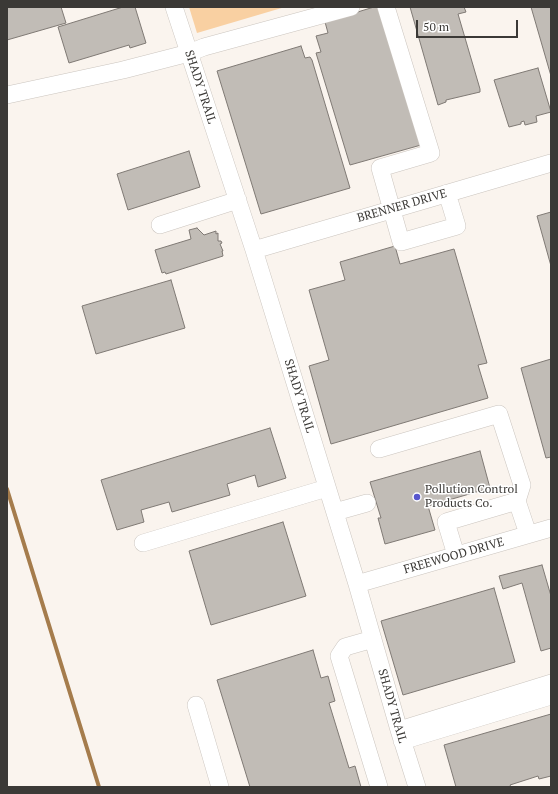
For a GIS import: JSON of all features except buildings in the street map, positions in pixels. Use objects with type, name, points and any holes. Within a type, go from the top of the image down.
[{"type":"street","name":"SHADY TRAIL","points":[[174,7],[254,250],[357,584],[416,787]]},
{"type":"street","points":[[7,96],[123,70],[189,53],[211,45],[351,7]]},
{"type":"street","points":[[386,7],[431,153],[380,168],[401,242],[457,226],[448,193]]},
{"type":"street","name":"BRENNER DRIVE","points":[[254,250],[551,163]]},
{"type":"street","points":[[160,225],[238,200]]},
{"type":"street","points":[[379,449],[499,414],[522,485],[517,501],[528,534]]},
{"type":"street","points":[[143,544],[327,488]]},
{"type":"street","points":[[456,555],[446,522],[517,501]]},
{"type":"street","points":[[335,512],[367,504]]},
{"type":"street","name":"FREEWOOD DRIVE","points":[[357,584],[551,528]]},
{"type":"street","points":[[373,639],[345,647],[339,656],[379,787]]},
{"type":"street","points":[[400,735],[551,683]]},
{"type":"street","points":[[400,735],[551,696]]},
{"type":"street","points":[[196,705],[220,787]]},
{"type":"shaded area","points":[[189,7],[285,7],[197,33]]},
{"type":"waterway","points":[[7,489],[99,787]]},
{"type":"place","name":"Pollution Control Products Co.","points":[[417,497]]}]
